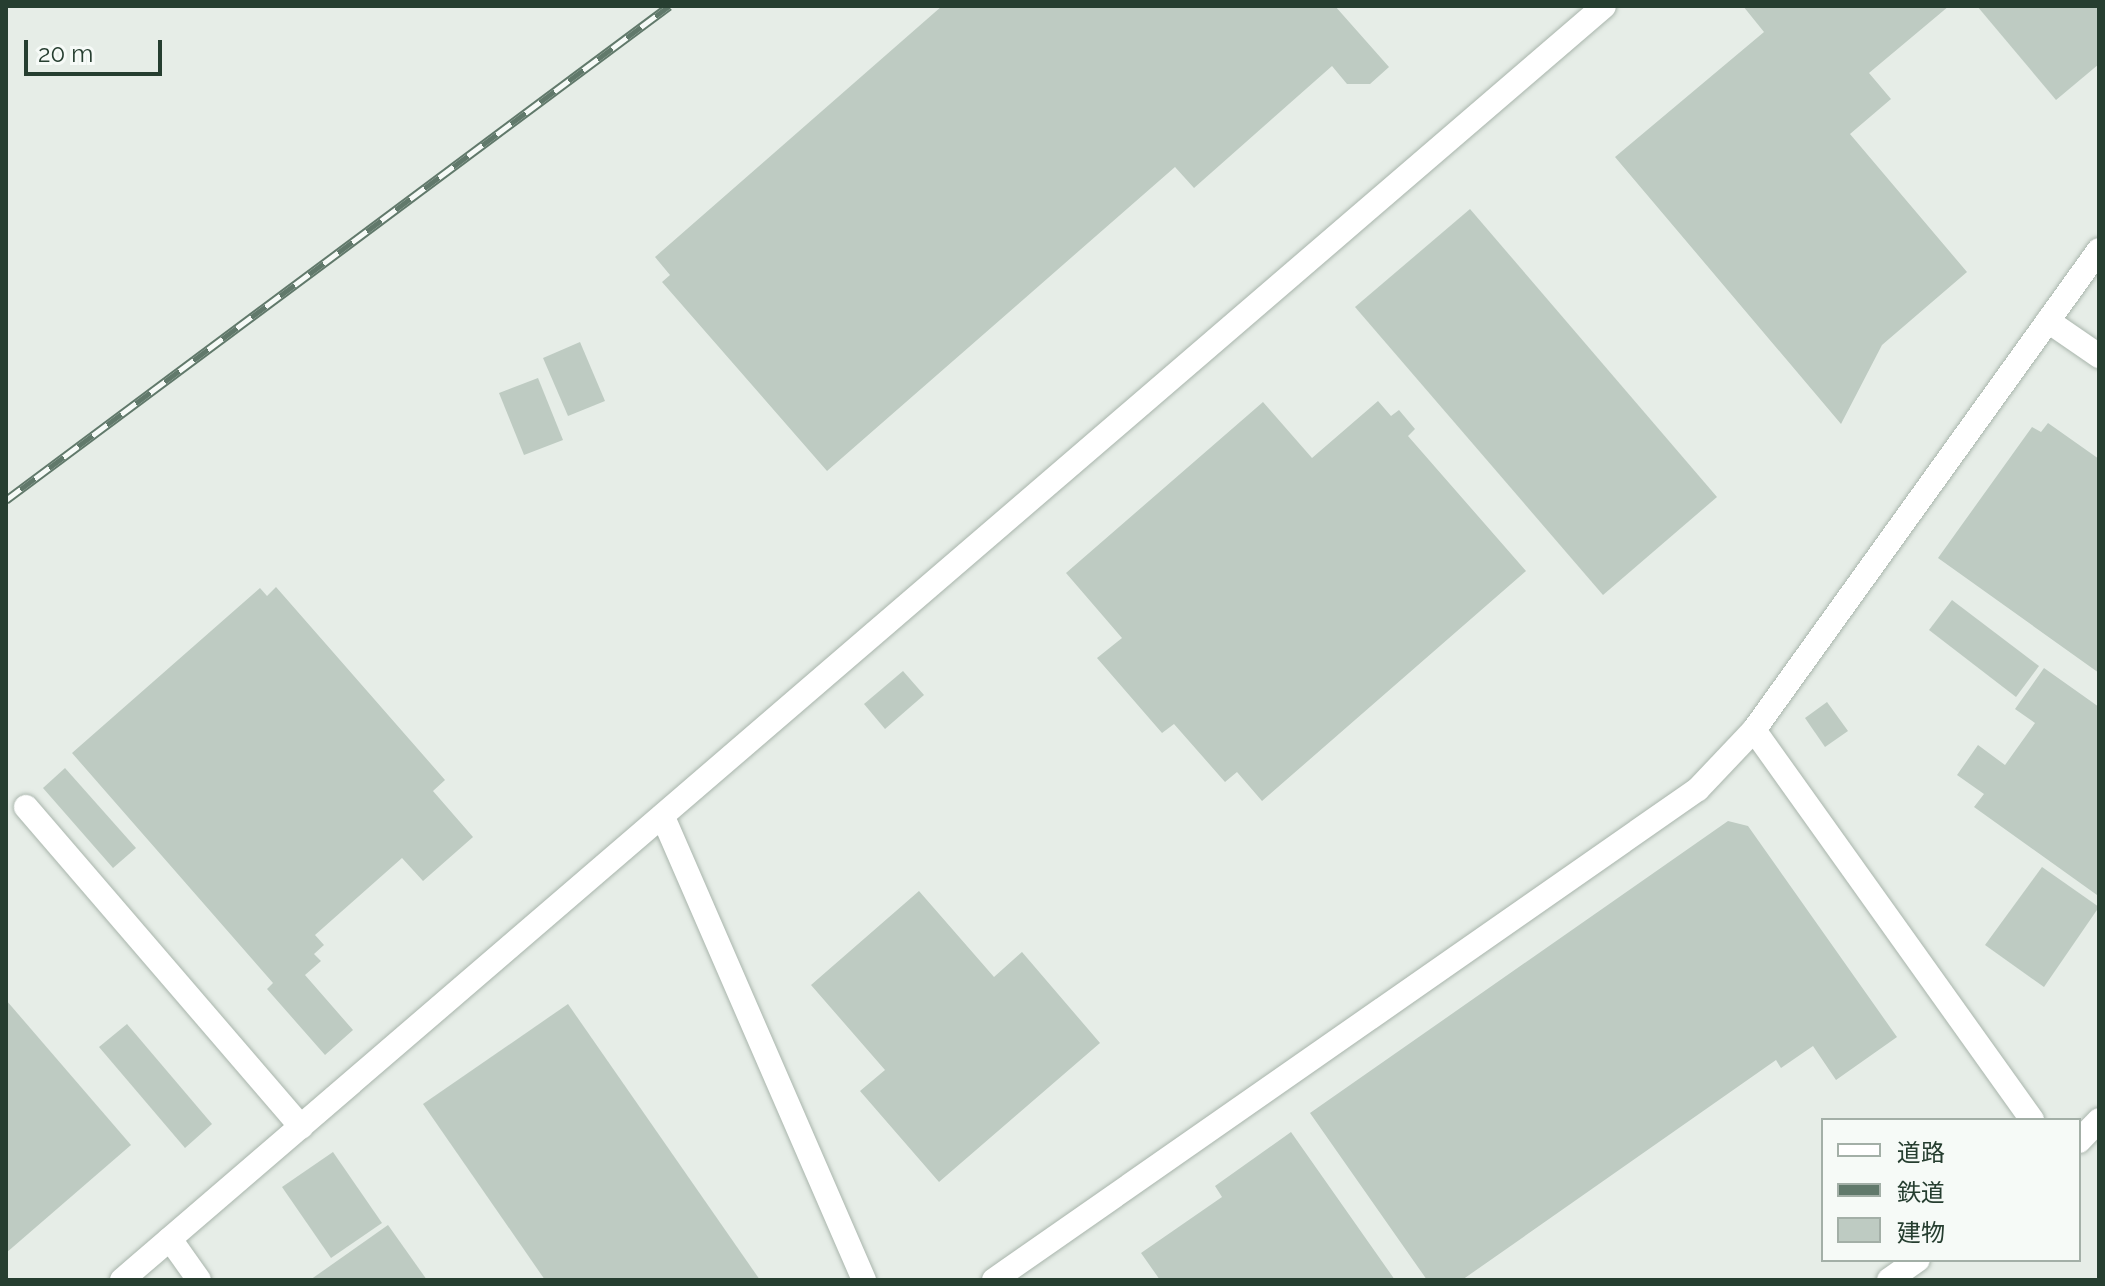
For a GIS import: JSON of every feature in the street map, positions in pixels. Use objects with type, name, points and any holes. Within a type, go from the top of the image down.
[{"type":"street","points":[[122,1280],[1604,6]]},
{"type":"street","points":[[994,1280],[1698,789],[1754,730],[2099,250]]},
{"type":"street","points":[[2048,321],[2099,356]]},
{"type":"street","points":[[1754,730],[2031,1118]]},
{"type":"street","points":[[26,807],[301,1127]]},
{"type":"street","points":[[663,817],[864,1280]]},
{"type":"street","points":[[2081,1139],[2099,1120]]},
{"type":"street","points":[[170,1239],[199,1280]]},
{"type":"street","points":[[1889,1280],[1915,1262]]},
{"type":"building","points":[[942,6],[1335,6],[1389,67],[1370,84],[1347,84],[1332,66],[1194,188],[1175,167],[827,471],[662,282],[670,275],[655,257]]},
{"type":"building","points":[[1743,6],[1949,6],[1869,73],[1891,99],[1850,134],[1967,272],[1882,345],[1841,424],[1615,157],[1764,32]]},
{"type":"building","points":[[1977,6],[2099,6],[2099,64],[2056,100]]},
{"type":"building","points":[[1470,209],[1717,497],[1603,595],[1355,307]]},
{"type":"building","points":[[580,342],[605,401],[568,416],[543,358]]},
{"type":"building","points":[[538,378],[563,440],[524,455],[499,393]]},
{"type":"building","points":[[1378,401],[1391,416],[1399,410],[1415,429],[1408,436],[1526,571],[1262,801],[1237,772],[1225,782],[1174,724],[1162,733],[1097,658],[1122,638],[1066,573],[1263,402],[1312,458]]},
{"type":"building","points":[[2048,423],[2099,459],[2099,673],[1938,558],[2032,427],[2041,432]]},
{"type":"building","points":[[276,587],[445,780],[433,791],[473,837],[423,881],[402,858],[315,935],[324,945],[314,954],[321,961],[305,975],[353,1030],[325,1055],[267,989],[273,983],[72,753],[260,588],[267,596]]},
{"type":"building","points":[[1952,600],[2039,666],[2016,697],[1929,630]]},
{"type":"building","points":[[2044,668],[2099,707],[2097,895],[1974,807],[1984,794],[1957,775],[1978,745],[2005,765],[2035,723],[2015,709]]},
{"type":"building","points":[[903,671],[924,695],[885,729],[864,704]]},
{"type":"building","points":[[1827,702],[1848,731],[1825,747],[1805,718]]},
{"type":"building","points":[[65,768],[136,848],[113,868],[43,788]]},
{"type":"building","points":[[1728,821],[1748,826],[1897,1037],[1836,1080],[1813,1046],[1781,1068],[1776,1060],[1462,1280],[1427,1280],[1310,1113]]},
{"type":"building","points":[[2042,867],[2099,907],[2044,987],[1985,945]]},
{"type":"building","points":[[919,891],[994,977],[1022,952],[1100,1043],[939,1182],[860,1091],[885,1070],[811,985]]},
{"type":"building","points":[[6,1000],[131,1145],[6,1253]]},
{"type":"building","points":[[568,1004],[760,1280],[545,1280],[423,1104]]},
{"type":"building","points":[[127,1024],[212,1124],[185,1148],[99,1047]]},
{"type":"building","points":[[1291,1132],[1395,1280],[1160,1280],[1141,1253],[1222,1197],[1215,1186]]},
{"type":"building","points":[[333,1152],[382,1223],[331,1258],[282,1187]]},
{"type":"building","points":[[388,1225],[427,1280],[310,1280]]},
{"type":"railway","points":[[6,500],[669,6]]}]
